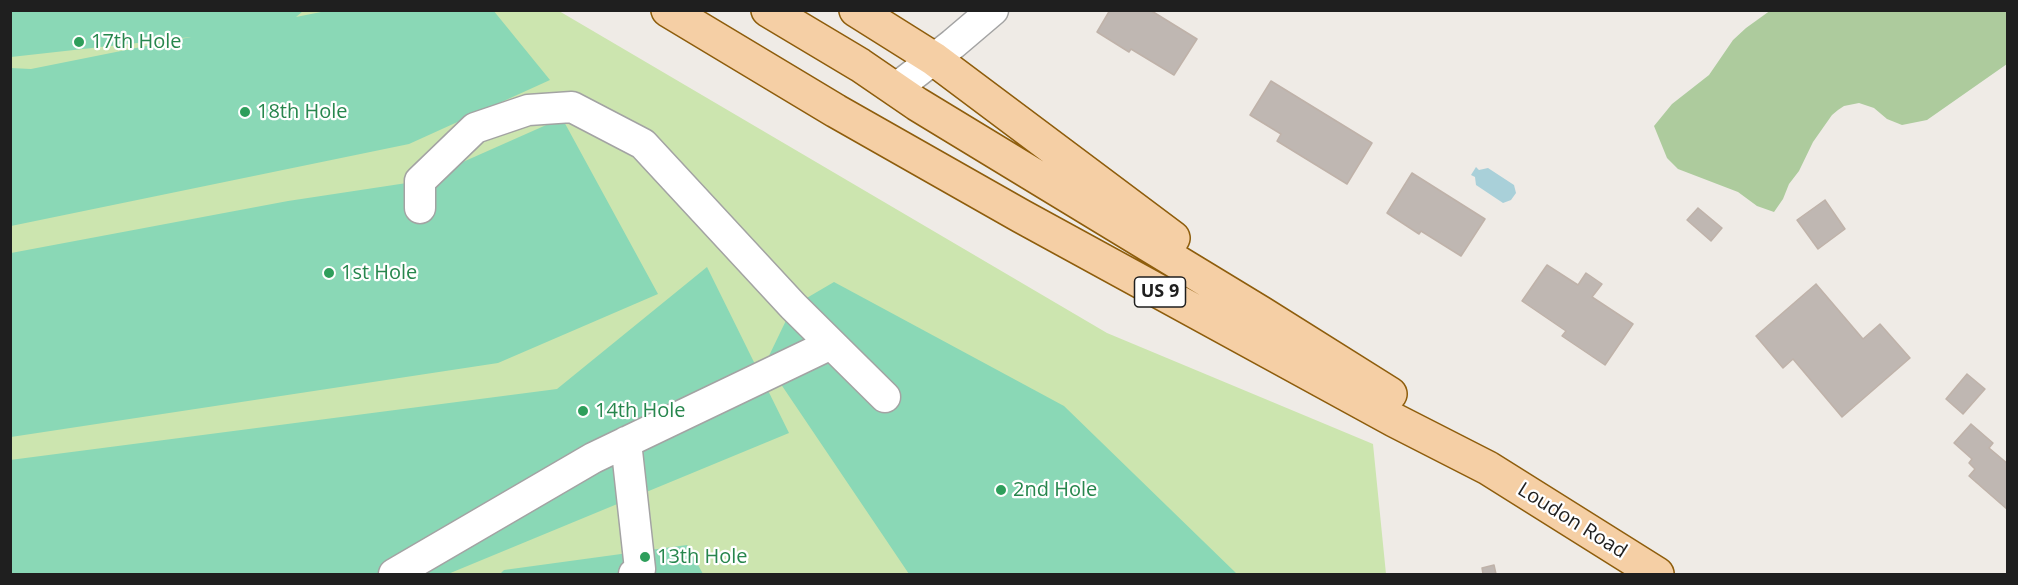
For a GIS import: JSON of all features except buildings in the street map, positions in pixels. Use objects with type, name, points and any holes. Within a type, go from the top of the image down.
[{"type":"main road","points":[[669,10],[849,96],[873,98],[895,89]]},
{"type":"main road","name":"US 9","points":[[669,10],[836,111],[1021,216],[1394,420],[1488,468]]},
{"type":"main road","name":"US 9","points":[[768,10],[1405,404],[1488,468]]},
{"type":"main road","points":[[856,10],[934,59],[1167,233],[1261,313]]},
{"type":"main road","name":"Loudon Road","points":[[1488,468],[1657,574]]},
{"type":"street","points":[[895,89],[993,10]]},
{"type":"street","points":[[420,208],[420,181],[475,129],[528,110],[572,107],[644,144],[793,306],[885,397]]},
{"type":"street","points":[[394,574],[593,458],[831,344]]},
{"type":"street","points":[[626,442],[640,569],[634,574]]},
{"type":"green space","name":"18th Hole","points":[[331,10],[493,10],[550,80],[409,144],[11,226],[10,68],[31,69],[191,37],[11,57],[11,11],[303,11],[296,17]]},
{"type":"green space","points":[[1771,10],[2007,11],[2007,64],[1927,120],[1902,125],[1887,119],[1874,108],[1859,103],[1844,106],[1832,115],[1813,142],[1799,171],[1774,212],[1757,206],[1738,192],[1678,169],[1667,158],[1654,126],[1672,104],[1709,75],[1733,40]]},
{"type":"green space","points":[[10,11],[559,11],[1107,333],[1373,444],[1386,574],[11,574]]},
{"type":"green space","name":"1st Hole","points":[[562,118],[658,294],[498,363],[11,437],[11,253],[288,201],[420,181]]},
{"type":"green space","name":"14th Hole","points":[[707,267],[789,433],[448,574],[11,574],[10,460],[557,389]]},
{"type":"green space","name":"2nd Hole","points":[[834,282],[1064,406],[1237,574],[909,574],[766,362],[793,306]]},
{"type":"green space","name":"13th Hole","points":[[687,545],[703,574],[500,574],[504,570]]},
{"type":"water","points":[[1476,167],[1479,170],[1488,168],[1514,185],[1516,193],[1511,200],[1503,203],[1476,185],[1475,177],[1471,175]]},
{"type":"place","name":"17th Hole","points":[[79,42]]},
{"type":"place","name":"18th Hole","points":[[245,112]]},
{"type":"place","name":"1st Hole","points":[[329,273]]},
{"type":"place","name":"14th Hole","points":[[583,411]]},
{"type":"place","name":"2nd Hole","points":[[1001,490]]},
{"type":"place","name":"13th Hole","points":[[645,557]]}]
